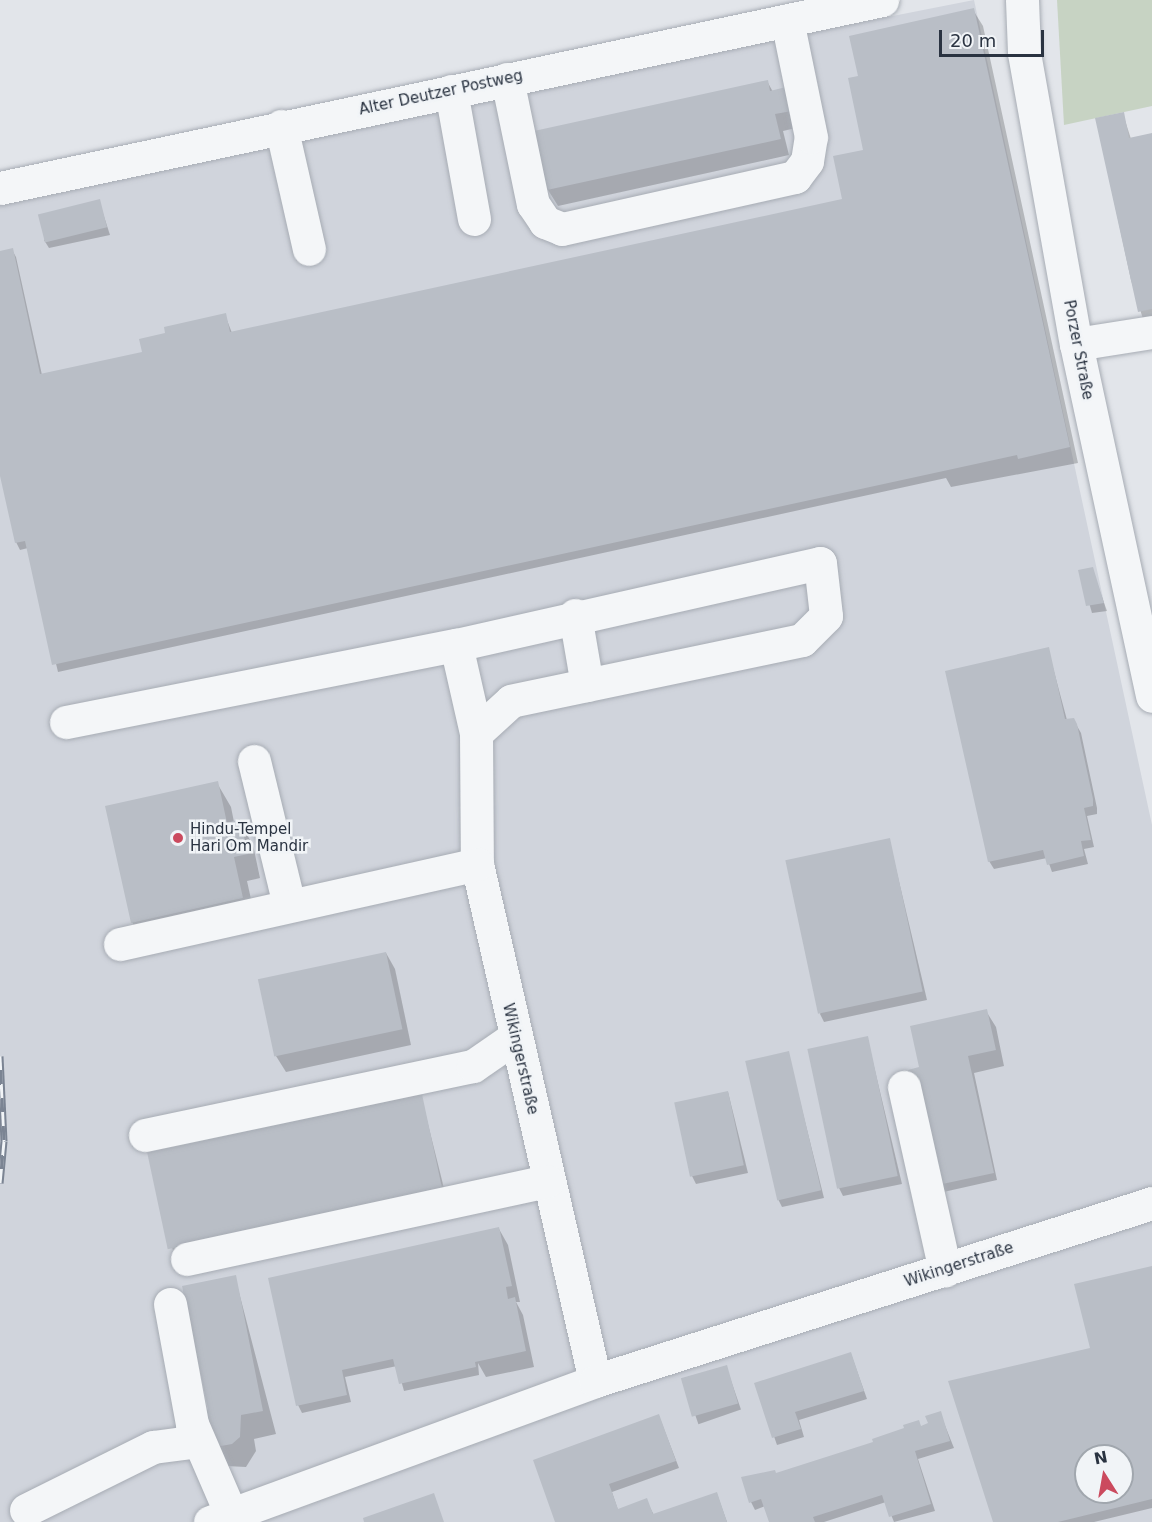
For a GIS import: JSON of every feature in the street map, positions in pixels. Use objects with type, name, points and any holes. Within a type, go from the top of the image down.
[{"type":"street","name":"Alter Deutzer Postweg","points":[[0,188],[281,126],[882,0]]},
{"type":"street","name":"Porzer Straße","points":[[1022,0],[1024,53],[1076,344],[1152,696]]},
{"type":"street","points":[[507,79],[533,204],[546,222],[561,229],[795,177],[807,161],[811,137],[787,20]]},
{"type":"street","points":[[451,91],[474,219]]},
{"type":"street","points":[[281,126],[309,249]]},
{"type":"street","points":[[1076,344],[1152,333]]},
{"type":"street","points":[[66,722],[456,645],[575,615],[820,563],[826,616],[802,640],[511,701],[473,721]]},
{"type":"street","points":[[575,615],[587,686]]},
{"type":"street","name":"Wikingerstraße","points":[[456,645],[473,721],[477,864],[547,1181],[595,1381]]},
{"type":"street","points":[[254,761],[289,905]]},
{"type":"street","points":[[120,944],[477,864]]},
{"type":"street","points":[[145,1134],[473,1066],[515,1037]]},
{"type":"street","points":[[904,1087],[945,1270]]},
{"type":"street","points":[[187,1259],[547,1181]]},
{"type":"street","name":"Wikingerstraße","points":[[220,1518],[595,1381],[1152,1203]]},
{"type":"street","points":[[170,1304],[198,1441],[220,1518]]},
{"type":"street","points":[[26,1510],[153,1447],[198,1441]]},
{"type":"shaded area","points":[[974,0],[1152,825],[1152,1522],[0,1522],[0,204],[376,118]]},
{"type":"green space","points":[[1057,0],[1152,0],[1152,106],[1064,125]]},
{"type":"building","points":[[974,8],[1070,447],[1018,459],[1017,455],[52,665],[25,541],[15,543],[0,476],[0,251],[13,248],[40,374],[142,352],[139,339],[165,333],[164,327],[226,313],[230,332],[842,199],[833,156],[863,150],[848,78],[858,76],[849,36]]},
{"type":"building","points":[[768,80],[770,91],[786,87],[792,111],[775,114],[781,139],[547,190],[534,131]]},
{"type":"building","points":[[1124,112],[1129,138],[1152,133],[1152,309],[1138,312],[1095,118]]},
{"type":"building","points":[[100,199],[107,227],[45,243],[38,214]]},
{"type":"building","points":[[1093,567],[1104,603],[1086,606],[1078,570]]},
{"type":"building","points":[[1049,647],[1065,719],[1074,718],[1077,724],[1093,799],[1093,806],[1084,808],[1091,840],[1081,841],[1084,856],[1047,865],[1043,850],[988,862],[945,671]]},
{"type":"building","name":"Hindu-Tempel Hari Om Mandir","points":[[218,781],[227,823],[240,819],[248,854],[234,857],[243,898],[131,923],[105,806]]},
{"type":"building","points":[[890,838],[923,992],[818,1014],[785,860]]},
{"type":"building","points":[[386,952],[402,1029],[274,1057],[258,979]]},
{"type":"building","points":[[987,1009],[996,1050],[968,1056],[994,1173],[933,1186],[908,1070],[919,1067],[910,1026]]},
{"type":"building","points":[[868,1036],[898,1176],[837,1189],[807,1049]]},
{"type":"building","points":[[789,1051],[821,1190],[777,1200],[745,1061]]},
{"type":"building","points":[[728,1091],[744,1165],[690,1177],[674,1102]]},
{"type":"building","points":[[422,1094],[443,1191],[168,1249],[147,1152]]},
{"type":"building","points":[[499,1227],[512,1286],[506,1287],[508,1299],[515,1297],[526,1351],[475,1362],[476,1367],[399,1384],[393,1359],[342,1370],[347,1395],[296,1406],[268,1278]]},
{"type":"building","points":[[1152,1266],[1152,1499],[1134,1503],[1134,1444],[1074,1444],[1074,1504],[1132,1504],[1058,1522],[993,1522],[948,1381],[1090,1348],[1074,1284]]},
{"type":"building","points":[[236,1275],[263,1411],[241,1415],[240,1437],[232,1444],[221,1446],[211,1443],[204,1414],[208,1409],[182,1286]]},
{"type":"building","points":[[851,1352],[864,1391],[795,1412],[801,1429],[772,1438],[754,1383]]},
{"type":"building","points":[[727,1365],[738,1403],[692,1417],[681,1378]]},
{"type":"building","points":[[941,1411],[950,1441],[915,1451],[931,1504],[889,1517],[882,1495],[813,1517],[815,1522],[769,1522],[761,1499],[749,1503],[741,1477],[775,1470],[776,1473],[873,1442],[872,1439],[904,1428],[903,1425],[919,1420],[921,1426],[928,1423],[925,1416]]},
{"type":"building","points":[[659,1414],[676,1461],[609,1484],[618,1509],[647,1498],[653,1514],[717,1492],[727,1522],[555,1522],[533,1460]]},
{"type":"building","points":[[434,1493],[444,1522],[364,1522],[363,1518]]},
{"type":"railway","points":[[0,1056],[4,1141],[0,1183]]},
{"type":"place","name":"Hindu-Tempel Hari Om Mandir","points":[[178,838]]}]
